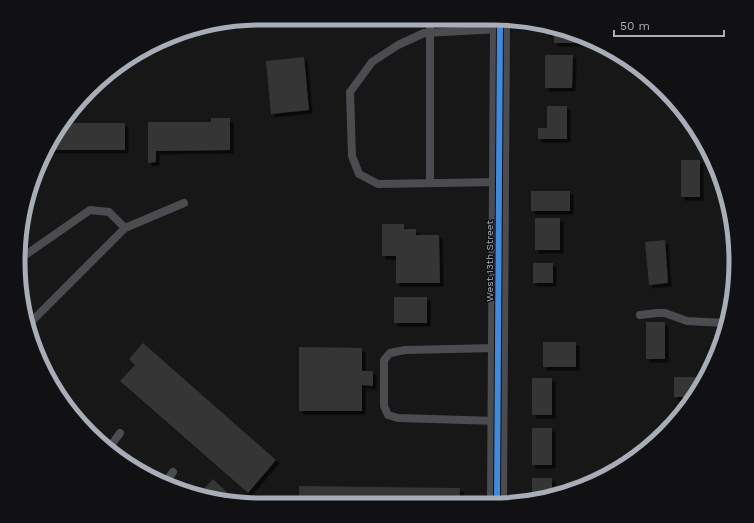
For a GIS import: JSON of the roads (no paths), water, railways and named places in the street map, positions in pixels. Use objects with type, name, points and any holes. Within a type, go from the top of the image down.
[{"type":"street","name":"West 13th Street","points":[[497,498],[500,26]]},
{"type":"lane","points":[[430,25],[430,183]]},
{"type":"lane","points":[[500,26],[424,33],[398,45],[372,62],[350,92],[352,156],[359,174],[378,184],[500,182]]},
{"type":"lane","points":[[32,320],[125,228],[184,203]]},
{"type":"lane","points":[[25,255],[90,210],[109,212],[125,228]]},
{"type":"lane","points":[[640,315],[665,313],[687,321],[721,322]]},
{"type":"lane","points":[[498,348],[405,350],[390,353],[384,360],[384,406],[388,415],[398,418],[498,421]]},
{"type":"lane","points":[[112,444],[120,433]]},
{"type":"lane","points":[[168,479],[173,472]]}]
